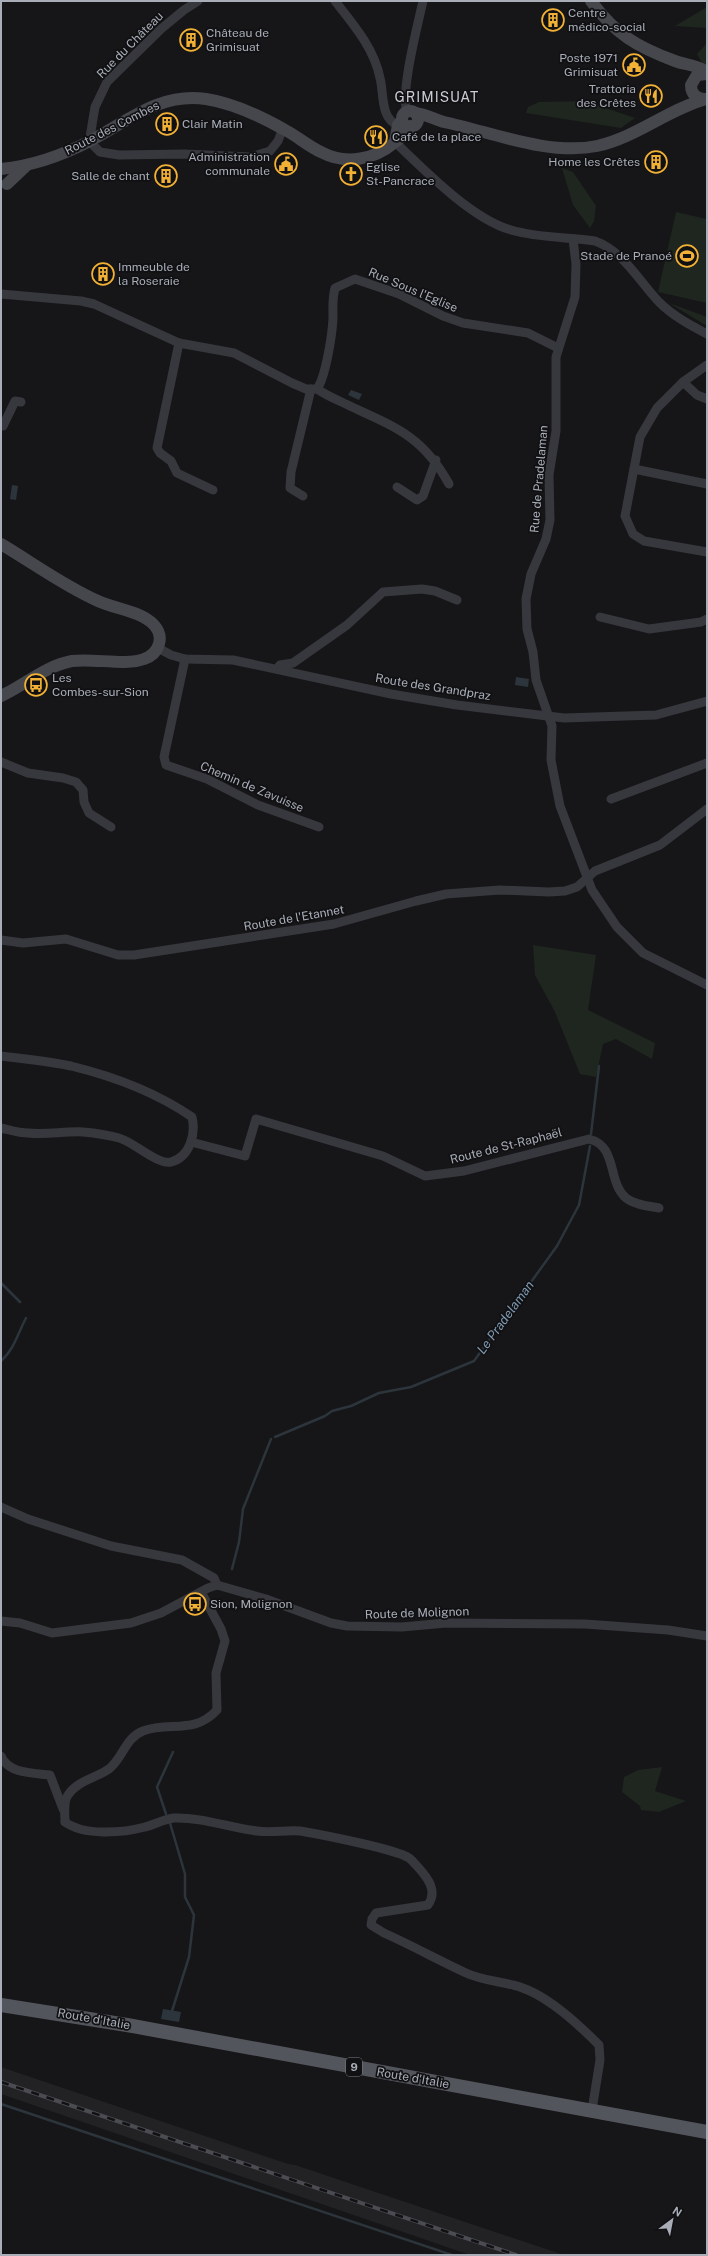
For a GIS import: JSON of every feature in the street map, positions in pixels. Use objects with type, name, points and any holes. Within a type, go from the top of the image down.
[{"type":"main road","name":"Route d'Italie","points":[[1,2005],[127,2025],[707,2132]]},
{"type":"street","name":"Rue du Château","points":[[91,141],[95,108],[107,82],[157,33],[184,10],[198,1]]},
{"type":"street","points":[[335,1],[363,38],[374,58],[381,78],[386,111],[390,120],[436,120],[546,146],[576,148],[596,146],[620,139],[671,112],[707,99]]},
{"type":"street","points":[[408,120],[405,100],[411,56],[423,1]]},
{"type":"street","points":[[591,1],[608,22],[624,37],[640,47],[707,73]]},
{"type":"street","points":[[679,62],[688,71],[696,97],[707,99]]},
{"type":"street","points":[[671,112],[698,74],[707,73]]},
{"type":"street","name":"Route des Combes","points":[[4,187],[6,176],[1,169],[28,164],[74,149],[91,141],[153,105],[184,98],[199,98],[220,102],[283,128],[321,153],[346,159],[362,159],[379,154],[394,142],[402,138],[408,120]]},
{"type":"street","points":[[91,141],[100,152],[119,155],[184,154],[251,157],[270,150],[278,141],[283,128]]},
{"type":"street","points":[[394,142],[449,192],[492,222],[518,232],[595,241],[610,248],[665,307],[689,325],[707,334]]},
{"type":"street","name":"Route des Combes","points":[[4,187],[28,164]]},
{"type":"street","name":"Rue de Pradelaman","points":[[573,239],[576,264],[575,297],[568,325],[558,348],[555,379],[556,431],[549,475],[550,520],[546,539],[532,574],[526,599],[527,629],[533,652],[536,680],[552,726],[553,740],[551,760],[560,806],[592,890],[606,913],[643,953],[707,985]]},
{"type":"street","name":"Rue Sous l'Eglise","points":[[314,389],[321,379],[330,337],[333,319],[332,299],[335,288],[355,279],[398,294],[443,316],[463,323],[528,333],[558,348]]},
{"type":"street","points":[[1,294],[81,301],[94,304],[179,343],[234,353],[292,383],[314,389],[407,435],[422,446],[436,460],[449,484]]},
{"type":"street","points":[[179,343],[157,448],[160,453],[171,461],[177,473],[213,490]]},
{"type":"street","points":[[707,365],[683,382],[657,408],[640,437],[625,516],[633,534],[644,541],[707,552]]},
{"type":"street","points":[[683,382],[696,395],[707,399]]},
{"type":"street","points":[[303,496],[290,488],[291,472],[314,389]]},
{"type":"street","points":[[3,426],[15,401],[21,402]]},
{"type":"street","points":[[397,487],[417,500],[423,496],[436,460]]},
{"type":"street","points":[[634,469],[707,484]]},
{"type":"street","points":[[1,544],[91,598],[149,620],[159,633],[158,648],[152,655],[140,660],[89,660],[62,664],[1,696]]},
{"type":"street","points":[[277,669],[280,665],[292,663],[347,625],[383,592],[422,589],[436,591],[457,600]]},
{"type":"street","points":[[600,617],[649,629],[701,622],[707,619]]},
{"type":"street","name":"Route des Grandpraz","points":[[158,648],[171,655],[185,658],[233,660],[391,694],[549,717],[564,718],[656,715],[707,701]]},
{"type":"street","name":"Chemin de Zavuisse","points":[[185,658],[164,757],[166,765],[207,779],[258,805],[319,826]]},
{"type":"street","points":[[1,762],[28,774],[62,778],[76,782],[83,790],[84,802],[89,813],[111,827]]},
{"type":"street","points":[[611,799],[707,763]]},
{"type":"street","name":"Route de l'Etannet","points":[[1,940],[23,943],[66,939],[118,955],[134,955],[334,924],[446,894],[500,890],[549,892],[566,891],[577,887],[587,877],[599,869],[660,845],[707,809]]},
{"type":"street","points":[[1,1056],[71,1066],[115,1080],[176,1105],[192,1117],[194,1126],[191,1142],[180,1158],[169,1162],[155,1158],[133,1143],[120,1138],[82,1132],[27,1133],[1,1128]]},
{"type":"street","name":"Route de St-Raphaël","points":[[191,1142],[245,1156],[256,1119],[383,1156],[425,1176],[464,1171],[589,1139],[599,1143],[607,1152],[618,1188],[623,1195],[636,1203],[659,1208]]},
{"type":"street","points":[[1,1507],[28,1519],[111,1546],[182,1560],[214,1578],[217,1585],[149,1618],[66,1633],[52,1633],[20,1623],[1,1621]]},
{"type":"street","name":"Route de Molignon","points":[[217,1585],[266,1599],[331,1623],[347,1626],[402,1627],[446,1622],[571,1624],[668,1630],[707,1636]]},
{"type":"street","points":[[65,1822],[68,1795],[77,1786],[110,1768],[132,1737],[144,1730],[198,1724],[209,1719],[217,1710],[216,1673],[224,1652],[225,1641],[221,1629],[201,1592]]},
{"type":"street","points":[[1,1756],[3,1762],[12,1769],[50,1775],[62,1802],[65,1822],[71,1827],[89,1831],[144,1828],[173,1818],[212,1822],[258,1831],[299,1831],[390,1851],[408,1857],[429,1882],[434,1892],[432,1900],[428,1905],[376,1913],[372,1919],[371,1925],[466,1974],[489,1981],[513,1984],[529,1991],[573,2019],[599,2045],[600,2060],[592,2110]]},
{"type":"shaded area","points":[[707,7],[707,28],[675,26]]},
{"type":"shaded area","points":[[707,43],[707,63],[703,65],[697,54]]},
{"type":"shaded area","points":[[585,101],[635,118],[621,128],[526,113],[528,107],[539,102]]},
{"type":"shaded area","points":[[562,168],[573,172],[596,206],[594,221],[590,228],[573,205]]},
{"type":"shaded area","name":"Stade de Pranoé","points":[[676,212],[707,219],[707,303],[658,292]]},
{"type":"shaded area","points":[[669,303],[707,317],[707,326]]},
{"type":"shaded area","points":[[351,390],[362,394],[359,400],[348,395]]},
{"type":"shaded area","points":[[12,485],[18,486],[16,500],[10,499]]},
{"type":"shaded area","points":[[516,677],[529,679],[528,687],[515,685]]},
{"type":"shaded area","points":[[533,945],[596,955],[588,1010],[655,1043],[652,1059],[616,1039],[603,1044],[596,1077],[580,1074],[555,1012],[535,975]]},
{"type":"shaded area","points":[[662,1767],[655,1791],[686,1801],[659,1812],[641,1810],[640,1806],[622,1792],[624,1777],[638,1770]]},
{"type":"shaded area","points":[[163,2009],[181,2012],[179,2022],[161,2019]]},
{"type":"shaded area","points":[[1,2067],[564,2255],[470,2255],[1,2094]]},
{"type":"waterway","name":"Le Pradelaman","points":[[591,1134],[599,1066]]},
{"type":"waterway","name":"Le Pradelaman","points":[[275,1437],[325,1416],[332,1411],[351,1406],[379,1393],[411,1387],[474,1361],[557,1246],[579,1205],[590,1146]]},
{"type":"waterway","points":[[1,1283],[20,1302]]},
{"type":"waterway","points":[[1,1361],[13,1347],[26,1318]]},
{"type":"waterway","name":"Le Pradelaman","points":[[232,1569],[239,1542],[243,1509],[271,1439]]},
{"type":"waterway","name":"Le Pradelaman","points":[[166,1814],[157,1787],[173,1752]]},
{"type":"waterway","name":"Le Pradelaman","points":[[170,1823],[185,1874],[185,1897],[194,1915],[189,1957],[172,2011]]},
{"type":"waterway","points":[[1,2104],[452,2255]]},
{"type":"railway","points":[[1,2082],[516,2255]]},
{"type":"place","name":"Centre médico-social","points":[[553,20]]},
{"type":"place","name":"Château de Grimisuat","points":[[191,40]]},
{"type":"place","name":"Poste 1971 Grimisuat","points":[[634,65]]},
{"type":"place","name":"Trattoria des Crêtes","points":[[651,96]]},
{"type":"place","name":"Clair Matin","points":[[167,124]]},
{"type":"place","name":"Café de la place","points":[[376,137]]},
{"type":"place","name":"Home les Crêtes","points":[[656,162]]},
{"type":"place","name":"Administration communale","points":[[286,164]]},
{"type":"place","name":"Eglise St-Pancrace","points":[[351,174]]},
{"type":"place","name":"Salle de chant","points":[[166,176]]},
{"type":"place","name":"Stade de Pranoé","points":[[687,256]]},
{"type":"place","name":"Immeuble de la Roseraie","points":[[103,274]]},
{"type":"place","name":"Les Combes-sur-Sion","points":[[36,685]]},
{"type":"place","name":"Sion, Molignon","points":[[195,1604]]},
{"type":"district","name":"GRIMISUAT","points":[[437,97]]}]
